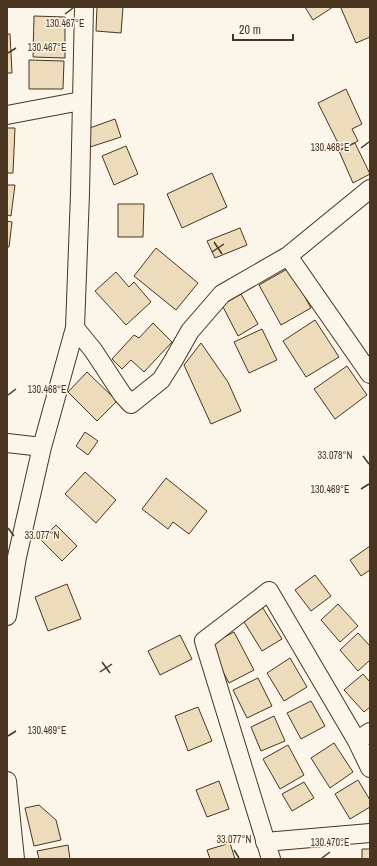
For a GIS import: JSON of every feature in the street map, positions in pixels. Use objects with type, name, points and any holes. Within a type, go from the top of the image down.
[{"type":"street","points":[[7,616],[17,557],[42,447],[75,328],[80,202],[84,7]]},
{"type":"street","points":[[7,115],[82,101]]},
{"type":"street","points":[[75,328],[93,350],[122,394],[131,404],[161,380],[190,332],[222,294],[288,256],[370,189]]},
{"type":"street","points":[[288,256],[370,374]]},
{"type":"street","points":[[7,443],[42,447]]},
{"type":"street","points":[[271,859],[204,641],[269,591],[363,736],[370,768]]},
{"type":"street","points":[[7,780],[15,859]]},
{"type":"street","points":[[265,842],[370,833]]},
{"type":"building","points":[[97,7],[123,7],[121,33],[96,31]]},
{"type":"building","points":[[305,7],[333,7],[313,20]]},
{"type":"building","points":[[370,7],[370,37],[356,43],[341,8]]},
{"type":"building","points":[[34,16],[65,17],[65,58],[33,57]]},
{"type":"building","points":[[7,34],[10,34],[12,73],[7,73]]},
{"type":"building","points":[[29,60],[64,61],[63,89],[29,89]]},
{"type":"building","points":[[346,89],[362,124],[352,129],[358,141],[341,149],[318,103]]},
{"type":"building","points":[[115,119],[121,137],[90,147],[84,130]]},
{"type":"building","points":[[7,128],[15,128],[13,173],[7,173]]},
{"type":"building","points":[[355,143],[370,174],[353,183],[339,151]]},
{"type":"building","points":[[126,146],[138,174],[114,185],[102,156]]},
{"type":"building","points":[[212,173],[227,207],[182,228],[167,194]]},
{"type":"building","points":[[7,185],[15,185],[11,216],[7,215]]},
{"type":"building","points":[[118,204],[144,204],[143,237],[118,237]]},
{"type":"building","points":[[7,221],[12,222],[9,247],[7,247]]},
{"type":"building","points":[[240,228],[247,245],[215,258],[207,241]]},
{"type":"building","points":[[156,248],[198,283],[176,310],[134,276]]},
{"type":"building","points":[[289,268],[311,308],[281,325],[259,285]]},
{"type":"building","points":[[116,272],[129,287],[134,282],[151,302],[126,325],[95,291]]},
{"type":"building","points":[[241,294],[258,324],[238,336],[222,305]]},
{"type":"building","points":[[315,320],[339,357],[306,377],[283,341]]},
{"type":"building","points":[[153,323],[172,342],[144,372],[131,360],[122,369],[112,359],[134,335],[139,338]]},
{"type":"building","points":[[262,329],[277,360],[249,373],[234,342]]},
{"type":"building","points":[[201,343],[228,382],[241,411],[211,424],[184,365]]},
{"type":"building","points":[[347,366],[367,395],[335,419],[314,389]]},
{"type":"building","points":[[87,372],[117,401],[97,421],[68,392]]},
{"type":"building","points":[[85,432],[98,441],[88,455],[76,446]]},
{"type":"building","points":[[85,472],[116,500],[96,523],[65,494]]},
{"type":"building","points":[[166,478],[207,511],[189,534],[173,522],[168,529],[142,509]]},
{"type":"building","points":[[56,525],[77,546],[62,561],[41,540]]},
{"type":"building","points":[[370,546],[370,570],[361,576],[350,560]]},
{"type":"building","points":[[315,575],[331,596],[311,611],[295,590]]},
{"type":"building","points":[[67,584],[81,619],[48,631],[35,597]]},
{"type":"building","points":[[338,604],[358,626],[340,642],[321,620]]},
{"type":"building","points":[[261,605],[282,639],[262,651],[241,617]]},
{"type":"building","points":[[234,632],[254,670],[229,683],[209,645]]},
{"type":"building","points":[[358,633],[370,646],[370,660],[358,671],[340,650]]},
{"type":"building","points":[[180,635],[192,659],[160,675],[148,651]]},
{"type":"building","points":[[290,658],[307,687],[284,701],[267,673]]},
{"type":"building","points":[[363,674],[370,682],[370,707],[364,712],[344,690]]},
{"type":"building","points":[[258,678],[272,706],[247,718],[233,690]]},
{"type":"building","points":[[311,701],[325,726],[301,739],[287,713]]},
{"type":"building","points":[[198,707],[212,741],[188,751],[175,716]]},
{"type":"building","points":[[274,716],[285,741],[261,751],[251,727]]},
{"type":"building","points":[[334,743],[353,772],[330,788],[311,758]]},
{"type":"building","points":[[288,745],[304,775],[280,789],[263,759]]},
{"type":"building","points":[[358,780],[370,800],[370,807],[350,819],[335,794]]},
{"type":"building","points":[[219,781],[229,809],[207,817],[196,790]]},
{"type":"building","points":[[304,782],[314,798],[292,811],[282,794]]},
{"type":"building","points":[[39,805],[56,820],[61,840],[34,846],[25,808]]},
{"type":"building","points":[[230,843],[235,859],[210,859],[207,850]]},
{"type":"building","points":[[68,845],[70,859],[39,859],[37,851]]},
{"type":"building","points":[[362,849],[370,849],[370,859],[362,859]]}]
